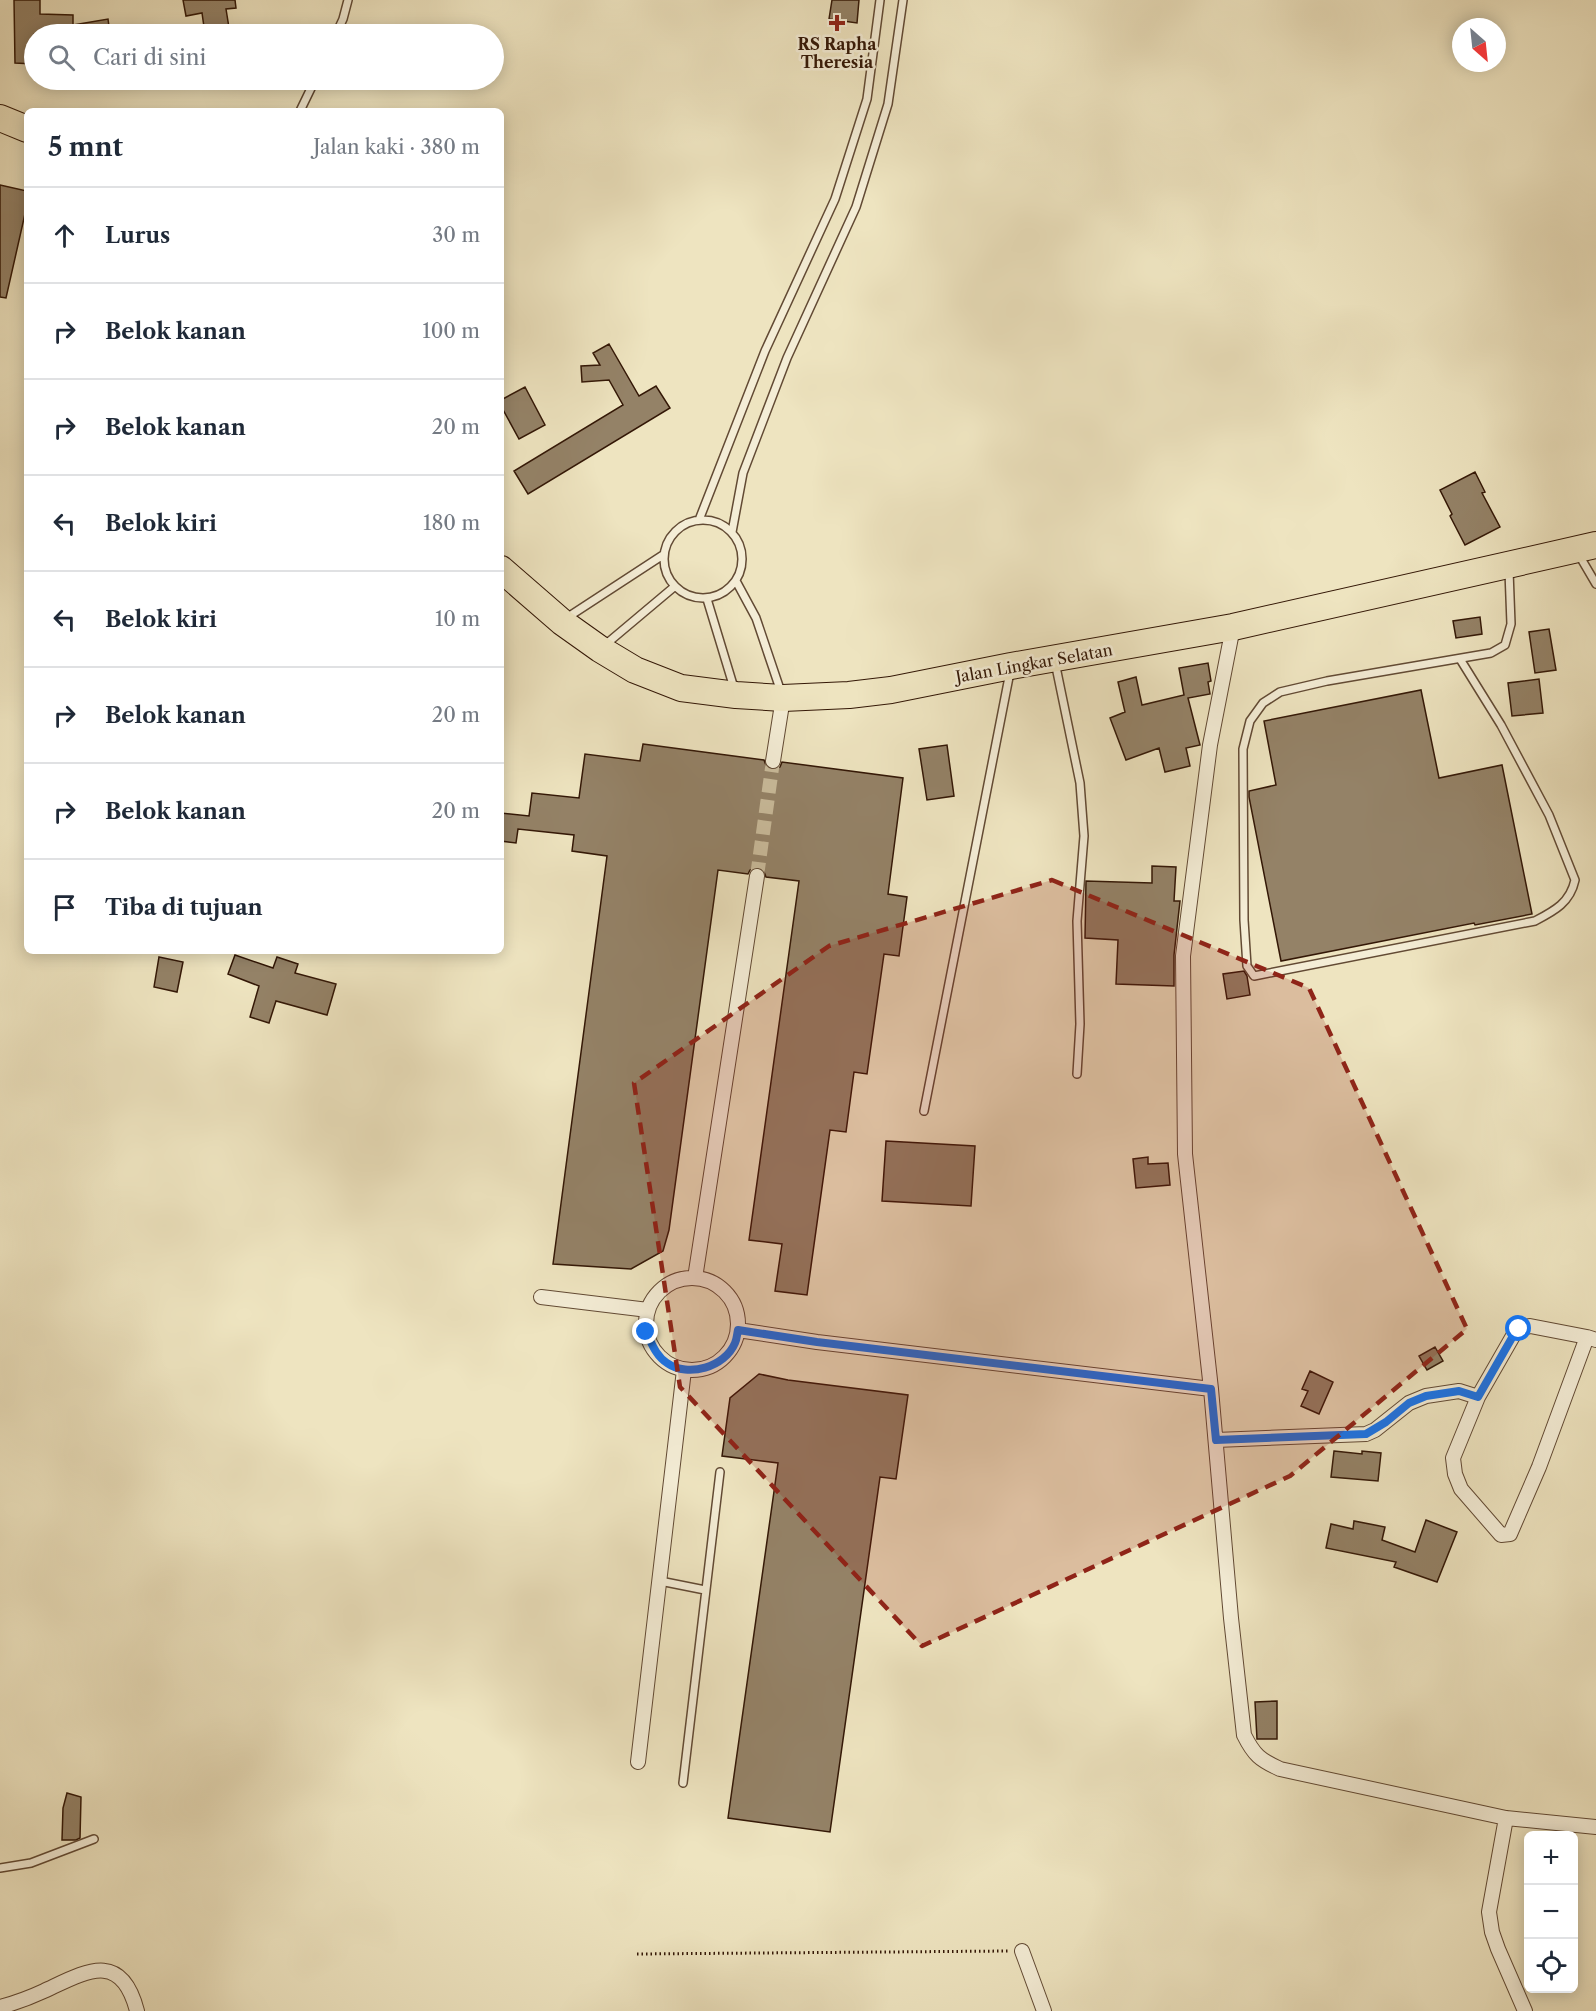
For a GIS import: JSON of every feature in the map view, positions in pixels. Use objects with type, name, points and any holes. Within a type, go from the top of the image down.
[{"type":"highway","points":[[0,118],[24,128]]},
{"type":"highway","name":"Jalan Lingkar Selatan","points":[[504,572],[562,622],[600,649],[636,670],[681,688],[783,698],[849,695],[891,690],[1011,666],[1233,627],[1586,548]]},
{"type":"street","points":[[1233,627],[1210,745],[1183,956],[1185,1154],[1211,1389],[1244,1735],[1252,1752],[1265,1762],[1280,1769],[1506,1818],[1596,1827]]},
{"type":"street","points":[[773,761],[783,698]]},
{"type":"street","points":[[695,1278],[757,876]]},
{"type":"street","points":[[695,1278],[719,1286],[731,1298],[737,1313],[738,1330],[735,1345],[724,1358],[705,1368],[684,1370],[668,1364],[656,1353],[646,1332],[648,1310],[658,1293],[675,1281],[695,1278]]},
{"type":"street","points":[[541,1297],[648,1310]]},
{"type":"street","points":[[1530,1326],[1592,1339],[1510,1533],[1501,1535],[1461,1489],[1455,1474],[1453,1458],[1478,1397],[1519,1329],[1530,1326]]},
{"type":"street","points":[[738,1330],[1211,1389]]},
{"type":"street","points":[[638,1762],[684,1370]]},
{"type":"street","points":[[1216,1440],[1366,1434],[1409,1403],[1426,1396],[1459,1391],[1478,1397]]},
{"type":"street","points":[[1506,1818],[1489,1912],[1492,1932],[1498,1949],[1525,2011]]},
{"type":"street","points":[[1022,1951],[1044,2011]]},
{"type":"street","points":[[0,2007],[17,2003],[88,1971],[103,1970],[126,1982],[137,2011]]},
{"type":"lane","points":[[341,24],[348,0]]},
{"type":"lane","points":[[699,520],[765,351],[835,199],[867,99],[880,0]]},
{"type":"lane","points":[[732,532],[743,473],[779,379],[856,207],[888,104],[903,0]]},
{"type":"lane","points":[[301,108],[310,90]]},
{"type":"lane","points":[[699,520],[717,522],[732,532],[741,547],[743,564],[736,581],[724,593],[707,599],[689,597],[674,587],[665,572],[663,555],[670,538],[682,526],[699,520]]},
{"type":"lane","points":[[1586,548],[1596,584]]},
{"type":"lane","points":[[562,622],[663,555]]},
{"type":"lane","points":[[1460,659],[1501,725],[1549,815],[1575,880],[1573,890],[1567,900],[1535,921],[1254,976],[1247,966],[1244,920],[1243,749],[1250,721],[1263,703],[1281,692],[1327,681],[1491,653],[1505,645],[1511,624],[1509,565]]},
{"type":"lane","points":[[736,581],[756,618],[783,698]]},
{"type":"lane","points":[[600,649],[674,587]]},
{"type":"lane","points":[[707,599],[736,695]]},
{"type":"lane","points":[[1054,660],[1080,783],[1084,836],[1077,921],[1080,1024],[1077,1074]]},
{"type":"lane","points":[[924,1111],[1011,666]]},
{"type":"lane","points":[[683,1783],[720,1473]]},
{"type":"lane","points":[[660,1581],[705,1590]]},
{"type":"lane","points":[[0,1868],[30,1863],[94,1839]]},
{"type":"path","points":[[637,1954],[1022,1951]]},
{"type":"highlighted area","points":[[1052,880],[1309,988],[1467,1329],[1290,1476],[922,1646],[680,1387],[634,1083],[829,946]]},
{"type":"building","points":[[14,0],[40,0],[40,14],[73,15],[73,24],[24,24],[24,63],[15,63]]},
{"type":"building","points":[[183,0],[235,0],[236,8],[226,9],[228,24],[204,24],[202,13],[186,16]]},
{"type":"building","points":[[832,0],[859,0],[857,23],[829,19]]},
{"type":"building","points":[[108,19],[109,24],[79,24]]},
{"type":"building","points":[[0,185],[24,190],[24,218],[6,298],[0,297]]},
{"type":"building","points":[[609,344],[639,396],[656,386],[670,408],[528,494],[514,471],[623,405],[609,380],[582,382],[581,366],[600,365],[593,353]]},
{"type":"building","points":[[525,387],[545,425],[519,439],[504,412],[504,398]]},
{"type":"building","points":[[1475,472],[1485,492],[1482,493],[1500,527],[1465,545],[1440,490]]},
{"type":"building","points":[[1480,617],[1482,634],[1456,638],[1453,621]]},
{"type":"building","points":[[1549,629],[1556,670],[1535,673],[1529,632]]},
{"type":"building","points":[[1208,663],[1211,681],[1208,682],[1210,694],[1188,698],[1200,745],[1186,748],[1190,766],[1165,772],[1159,748],[1126,760],[1110,718],[1125,712],[1118,682],[1136,677],[1142,705],[1184,695],[1179,668]]},
{"type":"building","points":[[1539,679],[1543,713],[1512,716],[1508,683]]},
{"type":"building","points":[[1421,690],[1439,778],[1502,765],[1532,914],[1475,925],[1474,923],[1281,961],[1249,797],[1249,791],[1276,785],[1264,721]]},
{"type":"building","points":[[643,744],[764,760],[767,768],[772,770],[780,767],[782,762],[903,778],[888,894],[907,897],[899,956],[884,954],[867,1074],[854,1072],[846,1132],[830,1130],[807,1295],[775,1291],[782,1244],[749,1240],[799,881],[766,877],[763,869],[758,867],[750,870],[748,874],[718,870],[669,1230],[663,1251],[631,1269],[553,1264],[607,856],[572,851],[574,835],[518,829],[516,843],[504,841],[504,813],[529,816],[532,793],[579,798],[585,754],[640,761]]},
{"type":"building","points":[[947,745],[954,796],[927,800],[919,749]]},
{"type":"building","points":[[1152,866],[1176,867],[1174,901],[1180,901],[1174,955],[1174,986],[1116,984],[1118,940],[1085,938],[1086,881],[1152,883]]},
{"type":"building","points":[[235,955],[273,968],[277,957],[298,964],[295,973],[336,984],[327,1015],[276,1001],[269,1023],[250,1017],[259,986],[228,974]]},
{"type":"building","points":[[159,957],[183,962],[177,992],[154,987]]},
{"type":"building","points":[[1244,971],[1250,995],[1227,999],[1223,974]]},
{"type":"building","points":[[886,1141],[975,1146],[971,1206],[882,1201]]},
{"type":"building","points":[[1148,1157],[1148,1164],[1168,1163],[1170,1185],[1136,1188],[1133,1159]]},
{"type":"building","points":[[1435,1347],[1443,1361],[1427,1370],[1419,1356]]},
{"type":"building","points":[[1310,1371],[1333,1382],[1319,1414],[1301,1406],[1308,1391],[1302,1389]]},
{"type":"building","points":[[759,1374],[788,1380],[908,1395],[896,1479],[880,1477],[830,1832],[728,1818],[778,1463],[722,1456],[730,1398]]},
{"type":"building","points":[[1334,1451],[1362,1454],[1362,1451],[1381,1453],[1378,1481],[1331,1477]]},
{"type":"building","points":[[1426,1520],[1457,1532],[1437,1582],[1394,1567],[1396,1562],[1326,1548],[1331,1524],[1353,1529],[1354,1521],[1385,1527],[1382,1540],[1415,1552]]},
{"type":"building","points":[[1277,1701],[1277,1739],[1257,1739],[1255,1702]]},
{"type":"building","points":[[67,1793],[81,1797],[80,1838],[76,1840],[62,1840],[63,1808]]},
{"type":"tunnel","points":[[757,876],[773,761]]},
{"type":"place","name":"RS Rapha Theresia","points":[[837,23]]},
{"type":"route","points":[[646,1332],[656,1353],[668,1364],[684,1370],[705,1368],[724,1358],[735,1345],[738,1330],[817,1342],[1211,1389],[1216,1440],[1366,1434],[1375,1430],[1409,1403],[1426,1396],[1459,1391],[1478,1397],[1519,1329]]}]
